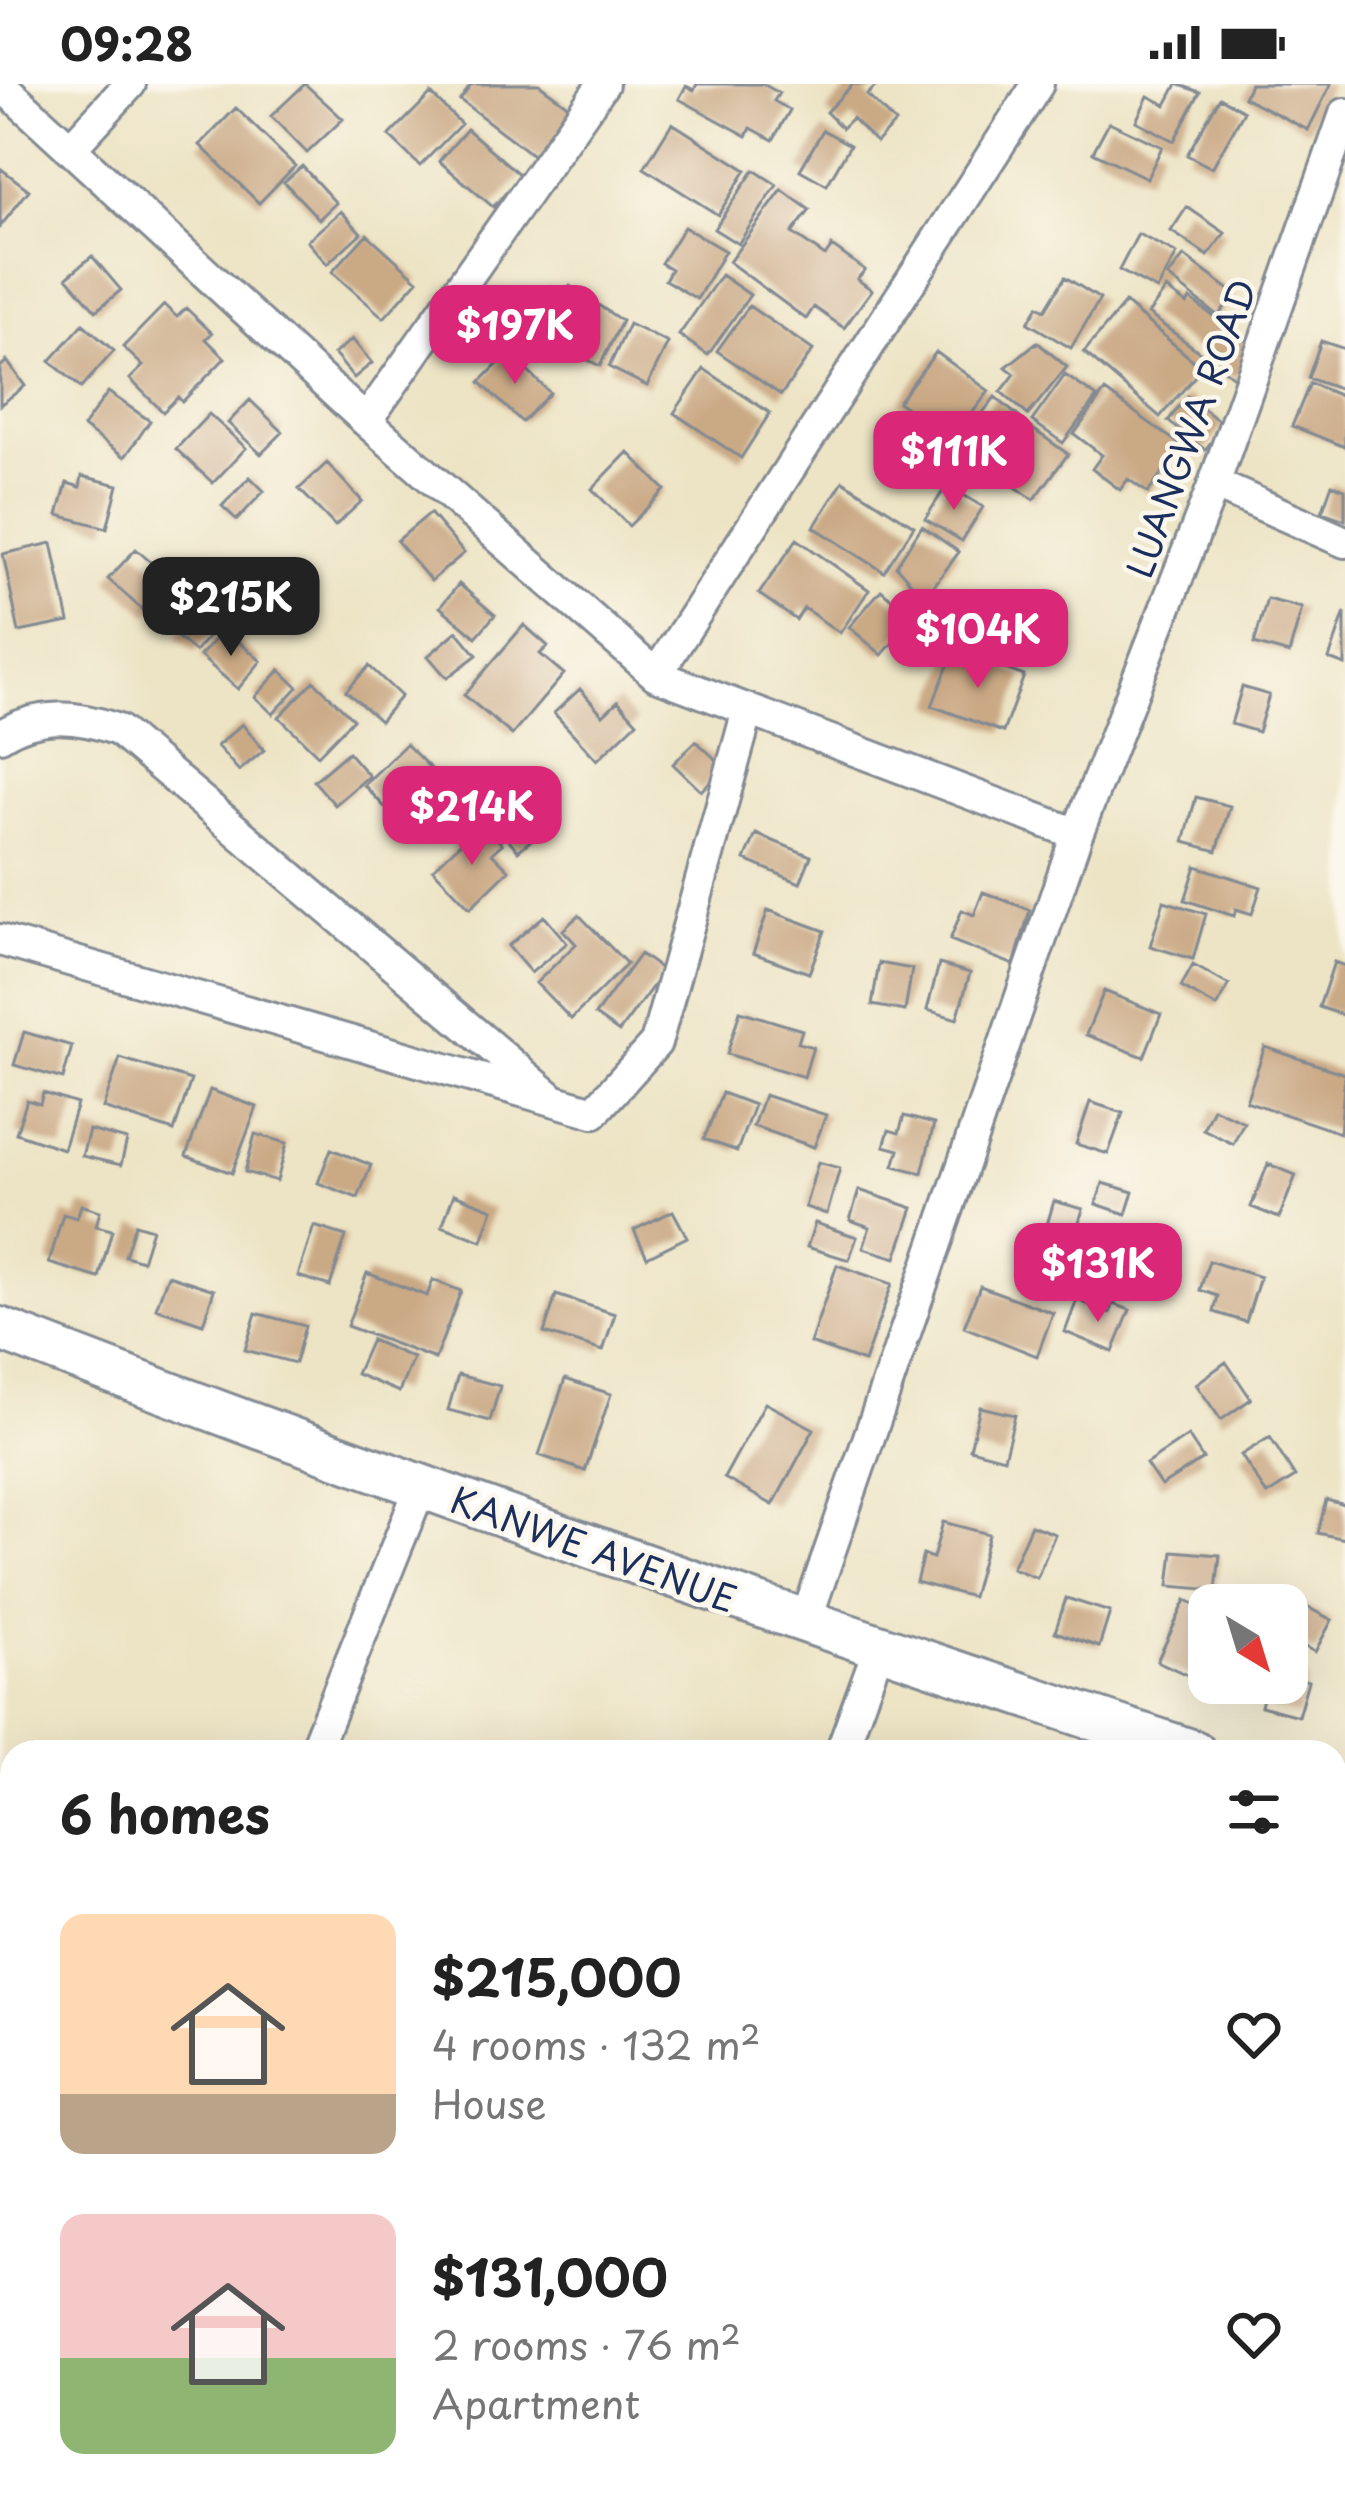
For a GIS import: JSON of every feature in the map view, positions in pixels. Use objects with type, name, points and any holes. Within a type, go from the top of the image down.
[{"type":"main road","name":"KANWE AVENUE","points":[[0,1329],[805,1623],[1158,1740]]},
{"type":"street","points":[[0,84],[366,421],[656,675],[747,714],[1077,834]]},
{"type":"street","points":[[70,149],[130,84]]},
{"type":"street","points":[[366,421],[603,84]]},
{"type":"street","points":[[656,675],[1038,84]]},
{"type":"street","name":"LUANGWA ROAD","points":[[805,1623],[1077,834],[1214,484],[1345,114]]},
{"type":"street","points":[[1214,484],[1345,542]]},
{"type":"street","points":[[0,940],[594,1112],[656,1043],[747,714]]},
{"type":"street","points":[[0,736],[44,718],[94,721],[118,730],[561,1106]]},
{"type":"street","points":[[319,1740],[422,1486]]},
{"type":"street","points":[[845,1740],[879,1648]]},
{"type":"building","points":[[305,84],[343,119],[307,153],[271,116]]},
{"type":"building","points":[[472,84],[539,84],[577,112],[540,161],[460,100]]},
{"type":"building","points":[[697,84],[763,84],[779,93],[774,101],[790,110],[773,140],[751,128],[747,136],[679,99],[686,86],[694,90]]},
{"type":"building","points":[[853,84],[878,84],[867,95],[895,123],[876,142],[852,118],[842,128],[826,112]]},
{"type":"building","points":[[1177,84],[1200,92],[1174,141],[1136,121],[1148,96],[1166,105]]},
{"type":"building","points":[[1250,84],[1331,84],[1308,130],[1244,97]]},
{"type":"building","points":[[431,94],[461,124],[420,166],[389,136]]},
{"type":"building","points":[[1220,97],[1244,111],[1212,168],[1187,155]]},
{"type":"building","points":[[236,108],[295,166],[259,203],[200,145]]},
{"type":"building","points":[[1109,122],[1162,147],[1147,178],[1093,152]]},
{"type":"building","points":[[672,123],[746,170],[718,215],[644,168]]},
{"type":"building","points":[[467,129],[521,176],[493,207],[439,161]]},
{"type":"building","points":[[823,130],[850,145],[827,185],[800,170]]},
{"type":"building","points":[[302,166],[336,203],[319,219],[284,182]]},
{"type":"building","points":[[0,168],[29,190],[0,227]]},
{"type":"building","points":[[754,170],[777,185],[738,244],[714,229]]},
{"type":"building","points":[[782,190],[810,210],[792,233],[825,256],[832,246],[865,270],[857,279],[872,290],[844,328],[814,307],[806,319],[729,262]]},
{"type":"building","points":[[1187,207],[1225,233],[1208,256],[1171,231]]},
{"type":"building","points":[[341,211],[361,233],[327,264],[307,241]]},
{"type":"building","points":[[684,227],[725,251],[697,299],[665,280],[671,269],[661,263]]},
{"type":"building","points":[[367,234],[418,280],[384,318],[332,272]]},
{"type":"building","points":[[1138,234],[1177,254],[1157,290],[1119,270]]},
{"type":"building","points":[[92,256],[121,290],[96,311],[67,277]]},
{"type":"building","points":[[1184,256],[1235,294],[1218,316],[1168,277]]},
{"type":"building","points":[[721,275],[750,295],[708,355],[679,335]]},
{"type":"building","points":[[1065,277],[1100,299],[1071,348],[1028,323],[1038,306],[1045,310]]},
{"type":"building","points":[[550,286],[565,294],[570,286],[622,321],[600,366],[527,329]]},
{"type":"building","points":[[1166,289],[1187,304],[1190,299],[1257,348],[1235,378],[1148,314]]},
{"type":"building","points":[[1125,303],[1202,368],[1160,417],[1084,352]]},
{"type":"building","points":[[164,305],[177,317],[186,308],[212,333],[206,339],[225,358],[182,402],[178,397],[163,412],[130,379],[143,366],[123,347]]},
{"type":"building","points":[[749,306],[813,350],[781,395],[717,351]]},
{"type":"building","points":[[83,324],[114,351],[81,388],[50,361]]},
{"type":"building","points":[[629,324],[668,343],[647,386],[609,367]]},
{"type":"building","points":[[352,339],[372,363],[354,378],[334,354]]},
{"type":"building","points":[[1321,341],[1345,349],[1342,390],[1308,378]]},
{"type":"building","points":[[1037,342],[1067,367],[1028,415],[1001,392],[1015,374],[1006,367]]},
{"type":"building","points":[[936,352],[989,391],[951,441],[898,402]]},
{"type":"building","points":[[509,353],[550,393],[522,422],[480,382]]},
{"type":"building","points":[[7,361],[25,386],[0,405],[0,367]]},
{"type":"building","points":[[704,369],[770,413],[741,458],[674,413]]},
{"type":"building","points":[[1065,375],[1097,397],[1063,443],[1032,421]]},
{"type":"building","points":[[1310,383],[1345,398],[1345,447],[1292,426]]},
{"type":"building","points":[[1105,391],[1182,446],[1148,493],[1128,479],[1120,490],[1092,469],[1102,455],[1074,434]]},
{"type":"building","points":[[108,392],[150,421],[125,457],[83,427]]},
{"type":"building","points":[[1187,396],[1224,425],[1205,450],[1168,421]]},
{"type":"building","points":[[995,397],[1019,417],[988,456],[964,437]]},
{"type":"building","points":[[250,400],[283,432],[261,454],[228,423]]},
{"type":"building","points":[[209,414],[246,448],[213,483],[176,449]]},
{"type":"building","points":[[1026,424],[1068,454],[1034,500],[992,470]]},
{"type":"building","points":[[628,452],[665,490],[629,526],[592,489]]},
{"type":"building","points":[[327,463],[362,501],[335,526],[299,489]]},
{"type":"building","points":[[82,476],[118,485],[107,528],[58,515],[67,483],[80,487]]},
{"type":"building","points":[[250,477],[264,491],[237,520],[222,506]]},
{"type":"building","points":[[843,481],[914,526],[884,572],[814,527]]},
{"type":"building","points":[[1332,484],[1345,489],[1345,520],[1322,512]]},
{"type":"building","points":[[947,485],[983,507],[962,541],[925,519]]},
{"type":"building","points":[[430,513],[464,553],[431,581],[397,541]]},
{"type":"building","points":[[922,526],[959,552],[925,598],[896,566]]},
{"type":"building","points":[[797,539],[869,590],[840,633],[804,608],[796,620],[759,594]]},
{"type":"building","points":[[52,543],[69,622],[19,632],[3,554]]},
{"type":"building","points":[[136,549],[176,585],[148,615],[108,579]]},
{"type":"building","points":[[459,584],[495,615],[476,637],[440,607]]},
{"type":"building","points":[[881,590],[914,618],[882,655],[849,627]]},
{"type":"building","points":[[211,596],[230,612],[195,652],[177,637]]},
{"type":"building","points":[[1267,599],[1302,608],[1289,654],[1254,644]]},
{"type":"building","points":[[987,607],[1035,627],[1025,650],[977,630]]},
{"type":"building","points":[[1345,612],[1345,665],[1329,659]]},
{"type":"building","points":[[524,625],[548,646],[540,654],[564,674],[512,735],[464,695]]},
{"type":"building","points":[[224,629],[261,661],[238,689],[200,656]]},
{"type":"building","points":[[457,631],[477,655],[447,678],[428,656]]},
{"type":"building","points":[[954,650],[1024,676],[1003,732],[932,706]]},
{"type":"building","points":[[369,666],[401,696],[380,721],[346,691]]},
{"type":"building","points":[[280,670],[298,687],[273,714],[255,697]]},
{"type":"building","points":[[314,681],[353,719],[318,755],[279,717]]},
{"type":"building","points":[[1242,687],[1269,695],[1258,732],[1231,724]]},
{"type":"building","points":[[580,689],[603,715],[618,701],[637,722],[597,760],[554,713]]},
{"type":"building","points":[[242,724],[264,750],[239,771],[217,746]]},
{"type":"building","points":[[696,741],[724,767],[701,791],[673,764]]},
{"type":"building","points":[[406,744],[438,776],[395,818],[364,785]]},
{"type":"building","points":[[348,752],[369,776],[335,805],[314,781]]},
{"type":"building","points":[[509,791],[542,831],[518,851],[486,811]]},
{"type":"building","points":[[1196,797],[1230,806],[1217,851],[1184,842]]},
{"type":"building","points":[[490,832],[502,844],[492,853],[509,870],[470,908],[433,869],[470,834],[479,843]]},
{"type":"building","points":[[756,834],[811,856],[800,883],[745,860]]},
{"type":"building","points":[[1196,866],[1261,887],[1252,914],[1236,909],[1234,916],[1185,900]]},
{"type":"building","points":[[983,892],[1030,910],[1014,965],[950,940],[962,910],[974,915]]},
{"type":"building","points":[[1164,901],[1206,914],[1193,959],[1150,946]]},
{"type":"building","points":[[768,910],[825,931],[809,973],[753,953]]},
{"type":"building","points":[[579,915],[627,964],[571,1019],[536,983],[576,944],[563,930]]},
{"type":"building","points":[[544,916],[567,943],[531,973],[508,946]]},
{"type":"building","points":[[640,954],[664,971],[619,1032],[595,1015]]},
{"type":"building","points":[[1334,962],[1345,966],[1345,1016],[1319,1007]]},
{"type":"building","points":[[879,963],[912,969],[905,1011],[872,1005]]},
{"type":"building","points":[[939,964],[970,973],[957,1019],[927,1010]]},
{"type":"building","points":[[1193,965],[1229,985],[1217,1007],[1181,987]]},
{"type":"building","points":[[1104,991],[1161,1014],[1144,1057],[1086,1035]]},
{"type":"building","points":[[740,1011],[802,1030],[798,1043],[813,1047],[804,1077],[727,1054]]},
{"type":"building","points":[[24,1032],[72,1046],[63,1079],[14,1065]]},
{"type":"building","points":[[1265,1047],[1345,1074],[1340,1133],[1246,1101]]},
{"type":"building","points":[[120,1058],[191,1080],[174,1131],[103,1108]]},
{"type":"building","points":[[210,1090],[257,1107],[232,1173],[186,1156]]},
{"type":"building","points":[[43,1093],[77,1104],[63,1149],[16,1133],[27,1100],[40,1104]]},
{"type":"building","points":[[722,1093],[754,1105],[737,1151],[704,1139]]},
{"type":"building","points":[[764,1095],[826,1115],[814,1147],[753,1126]]},
{"type":"building","points":[[1090,1102],[1123,1113],[1108,1154],[1076,1144]]},
{"type":"building","points":[[1213,1108],[1244,1122],[1233,1144],[1203,1129]]},
{"type":"building","points":[[904,1116],[934,1124],[922,1173],[894,1166],[899,1150],[884,1146],[889,1130],[899,1133]]},
{"type":"building","points":[[89,1130],[127,1140],[121,1165],[82,1156]]},
{"type":"building","points":[[255,1134],[287,1143],[277,1181],[245,1172]]},
{"type":"building","points":[[331,1149],[371,1165],[358,1198],[318,1183]]},
{"type":"building","points":[[818,1162],[840,1168],[827,1214],[805,1207]]},
{"type":"building","points":[[1268,1164],[1296,1175],[1279,1218],[1251,1207]]},
{"type":"building","points":[[1103,1183],[1133,1192],[1126,1214],[1096,1204]]},
{"type":"building","points":[[859,1190],[913,1208],[896,1258],[863,1248],[870,1227],[850,1220]]},
{"type":"building","points":[[454,1194],[493,1209],[482,1241],[442,1226]]},
{"type":"building","points":[[1054,1201],[1083,1209],[1070,1253],[1041,1245]]},
{"type":"building","points":[[81,1205],[100,1211],[96,1226],[112,1230],[99,1278],[49,1263],[63,1214],[77,1218]]},
{"type":"building","points":[[673,1211],[687,1237],[647,1257],[634,1230]]},
{"type":"building","points":[[815,1223],[857,1237],[849,1260],[807,1247]]},
{"type":"building","points":[[135,1224],[152,1229],[142,1261],[125,1256]]},
{"type":"building","points":[[314,1226],[346,1236],[330,1286],[298,1276]]},
{"type":"building","points":[[1209,1261],[1260,1277],[1246,1322],[1214,1312],[1218,1296],[1200,1290]]},
{"type":"building","points":[[837,1265],[892,1284],[864,1362],[810,1343]]},
{"type":"building","points":[[367,1273],[427,1296],[433,1280],[461,1291],[435,1359],[347,1326]]},
{"type":"building","points":[[168,1275],[214,1290],[203,1324],[156,1308]]},
{"type":"building","points":[[980,1286],[1053,1313],[1037,1356],[964,1327]]},
{"type":"building","points":[[556,1295],[615,1314],[603,1351],[544,1333]]},
{"type":"building","points":[[1077,1300],[1110,1313],[1114,1304],[1130,1310],[1113,1352],[1065,1332]]},
{"type":"building","points":[[256,1313],[305,1326],[295,1363],[245,1350]]},
{"type":"building","points":[[371,1340],[413,1358],[399,1392],[356,1374]]},
{"type":"building","points":[[1226,1362],[1251,1399],[1221,1420],[1196,1384]]},
{"type":"building","points":[[458,1375],[500,1386],[490,1421],[448,1410]]},
{"type":"building","points":[[565,1379],[611,1394],[585,1471],[539,1455]]},
{"type":"building","points":[[765,1403],[814,1429],[773,1505],[724,1478]]},
{"type":"building","points":[[980,1407],[1015,1415],[1004,1458],[970,1449]]},
{"type":"building","points":[[1188,1436],[1203,1459],[1161,1486],[1146,1464]]},
{"type":"building","points":[[1270,1437],[1295,1477],[1267,1495],[1241,1455]]},
{"type":"building","points":[[1326,1500],[1345,1505],[1345,1539],[1318,1533]]},
{"type":"building","points":[[943,1522],[989,1534],[972,1597],[916,1582],[923,1555],[933,1558]]},
{"type":"building","points":[[1031,1525],[1055,1534],[1037,1578],[1012,1568]]},
{"type":"building","points":[[1173,1551],[1220,1555],[1217,1584],[1169,1586]]},
{"type":"building","points":[[1066,1598],[1110,1612],[1099,1647],[1055,1632]]},
{"type":"building","points":[[1186,1600],[1188,1601],[1188,1675],[1157,1661]]},
{"type":"building","points":[[1308,1608],[1332,1620],[1315,1652],[1308,1648]]},
{"type":"building","points":[[1262,1704],[1301,1704],[1298,1716]]}]
